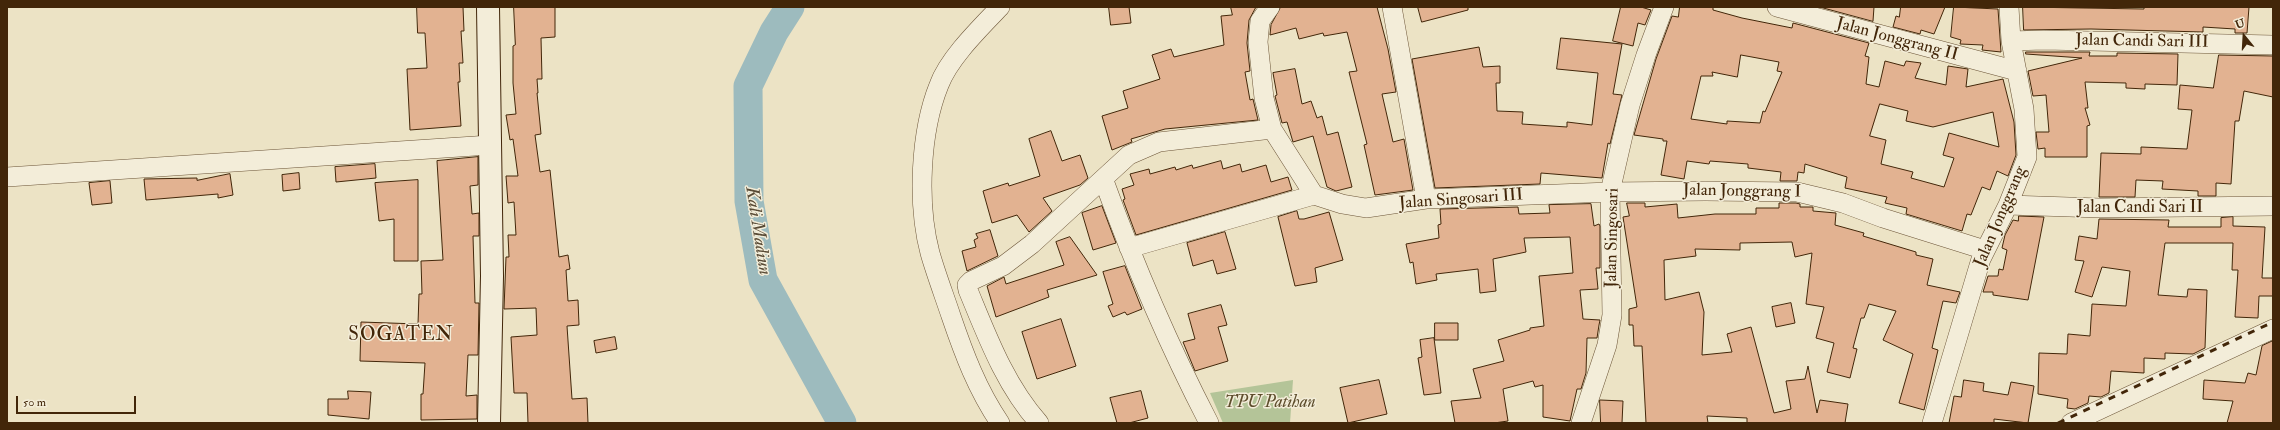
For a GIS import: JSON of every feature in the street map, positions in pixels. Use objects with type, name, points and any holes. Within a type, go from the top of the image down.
[{"type":"street","points":[[488,7],[492,276],[489,423]]},
{"type":"street","points":[[1000,7],[965,44],[939,84],[926,127],[922,194],[930,252],[967,363],[984,400],[1000,423]]},
{"type":"street","points":[[1128,248],[1314,195],[1272,129],[1264,98],[1258,42],[1260,22],[1270,7]]},
{"type":"street","points":[[1392,7],[1426,199]]},
{"type":"street","name":"Jalan Singosari","points":[[1581,423],[1608,345],[1612,315],[1610,192],[1630,105],[1646,55],[1664,7]]},
{"type":"street","name":"Jalan Jonggrang II","points":[[1777,7],[2017,71]]},
{"type":"street","name":"Jalan Jonggrang","points":[[1932,423],[1979,267],[2008,205],[2027,152],[2017,71],[2011,41],[2009,7]]},
{"type":"street","name":"Jalan Candi Sari III","points":[[2011,41],[2044,40],[2273,45]]},
{"type":"street","points":[[1039,423],[1030,413],[1006,375],[981,322],[968,285],[971,281],[1002,266],[1045,233],[1104,181],[1129,155],[1159,142],[1272,129]]},
{"type":"street","points":[[7,177],[490,145]]},
{"type":"street","points":[[1104,181],[1128,248],[1176,359],[1209,423]]},
{"type":"street","name":"Jalan Jonggrang I","points":[[1610,192],[1705,191],[1809,193],[1986,250]]},
{"type":"street","name":"Jalan Singosari III","points":[[1314,195],[1359,208],[1426,199],[1610,192]]},
{"type":"street","name":"Jalan Candi Sari II","points":[[2008,205],[2100,208],[2273,206]]},
{"type":"street","points":[[2071,423],[2273,329]]},
{"type":"green space","name":"TPU Patihan","points":[[1293,380],[1290,423],[1223,423],[1210,393]]},
{"type":"building","points":[[417,7],[463,7],[464,31],[461,31],[463,63],[459,63],[460,82],[458,82],[461,126],[410,130],[407,69],[427,68],[425,33],[418,33]]},
{"type":"building","points":[[514,7],[555,7],[555,37],[541,38],[542,79],[537,79],[537,93],[541,134],[535,135],[540,172],[550,170],[559,257],[568,255],[570,269],[566,270],[568,301],[578,300],[579,325],[567,326],[572,399],[587,398],[588,423],[528,423],[527,393],[514,393],[511,337],[537,335],[536,308],[504,309],[506,257],[509,257],[508,235],[516,235],[514,202],[508,203],[506,176],[518,176],[513,139],[510,140],[506,115],[516,114],[513,83],[513,46],[515,45]]},
{"type":"building","points":[[1109,7],[1129,7],[1131,23],[1111,25]]},
{"type":"building","points":[[1231,7],[1256,7],[1249,20],[1247,43],[1250,71],[1245,72],[1250,100],[1253,99],[1258,120],[1165,129],[1131,139],[1132,142],[1112,150],[1102,116],[1128,108],[1123,91],[1160,79],[1152,55],[1171,49],[1174,57],[1224,45],[1221,16],[1232,15]]},
{"type":"building","points":[[1281,7],[1377,7],[1388,49],[1396,92],[1382,94],[1393,142],[1404,139],[1413,190],[1375,195],[1364,145],[1367,144],[1349,72],[1357,71],[1347,32],[1324,36],[1323,33],[1299,39],[1296,28],[1270,35],[1271,25]]},
{"type":"building","points":[[1418,7],[1468,7],[1468,10],[1422,22]]},
{"type":"building","points":[[1621,7],[1641,7],[1651,10],[1645,25],[1638,23],[1633,46],[1613,41]]},
{"type":"building","points":[[1680,7],[1713,7],[1713,10],[1742,18],[1792,28],[1793,23],[1869,43],[1865,56],[1869,57],[1866,84],[1879,87],[1885,61],[1904,66],[1906,61],[1921,63],[1915,78],[1946,85],[1948,66],[1968,69],[1966,87],[2003,79],[2014,122],[2016,155],[2008,176],[1997,171],[1990,190],[1982,187],[1971,215],[1967,214],[1962,231],[1906,214],[1907,208],[1885,203],[1887,197],[1845,188],[1847,177],[1805,164],[1804,173],[1798,172],[1797,181],[1780,181],[1781,172],[1748,168],[1748,164],[1710,161],[1709,164],[1687,161],[1684,179],[1661,175],[1667,141],[1663,141],[1663,139],[1634,135],[1656,59],[1672,16],[1678,17]],"holes":[[[1741,55],[1779,62],[1777,71],[1782,72],[1765,112],[1763,111],[1760,123],[1727,121],[1727,124],[1691,119],[1701,76],[1713,76],[1712,72],[1737,77]],[[1880,104],[1908,111],[1906,121],[1933,127],[1993,112],[1999,147],[1949,133],[1943,155],[1954,158],[1944,187],[1911,178],[1913,172],[1881,164],[1886,140],[1870,136]]]},
{"type":"building","points":[[1820,7],[1874,7],[1873,21]]},
{"type":"building","points":[[1901,7],[1945,7],[1934,34],[1921,30],[1920,34],[1893,27],[1896,16],[1899,17]]},
{"type":"building","points":[[1954,7],[1998,9],[2001,52],[1982,50],[1983,45],[1960,44],[1961,40],[1951,37]]},
{"type":"building","points":[[2023,7],[2144,9],[2144,7],[2249,7],[2247,33],[2235,33],[2235,29],[2203,27],[2203,32],[2091,29],[2024,30]]},
{"type":"building","points":[[1561,38],[1622,44],[1613,94],[1622,95],[1610,144],[1608,143],[1602,178],[1541,173],[1540,184],[1435,188],[1412,59],[1479,47],[1483,67],[1500,66],[1500,83],[1496,83],[1497,111],[1523,112],[1522,124],[1567,127],[1567,122],[1592,125],[1598,73],[1557,69]]},
{"type":"building","points":[[2026,52],[2090,52],[2089,56],[2117,56],[2117,53],[2178,54],[2177,85],[2145,84],[2145,89],[2126,88],[2126,83],[2085,82],[2088,108],[2085,108],[2090,125],[2087,126],[2087,157],[2045,157],[2045,148],[2038,149],[2036,132],[2049,132],[2046,95],[2033,96],[2028,71],[2082,58],[2026,54]]},
{"type":"building","points":[[2219,55],[2273,56],[2273,97],[2244,91],[2239,121],[2235,121],[2231,184],[2216,183],[2216,196],[2198,196],[2198,191],[2162,189],[2163,181],[2136,180],[2135,197],[2099,197],[2101,153],[2141,154],[2141,147],[2187,149],[2192,110],[2178,109],[2180,85],[2213,88]]},
{"type":"building","points":[[1295,69],[1302,104],[1311,101],[1317,118],[1322,116],[1327,135],[1338,132],[1352,187],[1336,191],[1327,187],[1313,136],[1293,142],[1287,122],[1282,123],[1275,96],[1277,95],[1273,73]]},
{"type":"building","points":[[1051,131],[1062,161],[1080,155],[1088,178],[1080,185],[1043,198],[1052,211],[1029,232],[1017,215],[992,223],[983,191],[1008,183],[1009,186],[1040,176],[1029,139]]},
{"type":"building","points":[[478,157],[478,185],[470,186],[472,214],[479,213],[479,236],[473,236],[475,303],[479,303],[478,355],[468,355],[466,396],[477,395],[477,419],[421,420],[421,394],[423,394],[425,363],[360,361],[361,322],[418,324],[419,294],[422,294],[421,261],[443,260],[437,161]]},
{"type":"building","points":[[1221,161],[1223,169],[1240,164],[1242,172],[1266,165],[1271,182],[1288,177],[1292,190],[1136,235],[1123,200],[1125,199],[1122,189],[1134,185],[1130,174],[1149,169],[1150,174],[1175,167],[1176,170],[1192,165],[1193,168]]},
{"type":"building","points":[[375,164],[376,178],[336,182],[335,167]]},
{"type":"building","points":[[299,173],[300,189],[283,191],[282,175]]},
{"type":"building","points":[[230,174],[233,195],[218,198],[218,194],[146,200],[144,179],[197,178],[197,180]]},
{"type":"building","points":[[418,180],[418,261],[394,261],[394,219],[379,221],[375,183]]},
{"type":"building","points":[[110,181],[112,203],[92,205],[89,183]]},
{"type":"building","points":[[1627,203],[1645,203],[1645,207],[1677,204],[1678,218],[1715,214],[1756,214],[1756,208],[1779,208],[1779,203],[1796,203],[1800,204],[1800,207],[1813,207],[1813,211],[1836,213],[1835,225],[1864,233],[1863,236],[1916,252],[1916,255],[1933,259],[1927,285],[1960,292],[1956,303],[1943,301],[1932,348],[1938,350],[1924,410],[1899,403],[1913,354],[1883,340],[1896,311],[1869,304],[1864,318],[1861,318],[1853,348],[1857,349],[1850,378],[1827,372],[1834,343],[1816,338],[1824,307],[1806,304],[1812,253],[1795,257],[1792,242],[1740,243],[1740,250],[1695,249],[1696,256],[1664,260],[1665,300],[1699,292],[1704,312],[1702,355],[1732,352],[1727,334],[1751,327],[1774,413],[1791,409],[1786,381],[1805,379],[1808,366],[1817,413],[1820,400],[1848,404],[1845,423],[1747,423],[1747,418],[1707,416],[1708,423],[1646,423],[1642,346],[1634,346],[1633,325],[1629,325],[1629,309],[1637,307],[1623,217],[1629,216]]},
{"type":"building","points":[[1591,204],[1594,226],[1599,224],[1600,226],[1600,268],[1596,268],[1598,289],[1580,290],[1583,319],[1600,320],[1597,338],[1587,338],[1586,373],[1581,389],[1577,389],[1570,421],[1543,417],[1543,385],[1535,387],[1533,381],[1503,389],[1508,421],[1494,423],[1455,423],[1451,401],[1481,398],[1473,369],[1504,361],[1498,340],[1530,330],[1530,328],[1544,326],[1539,276],[1573,273],[1570,237],[1524,238],[1526,252],[1493,259],[1496,291],[1480,293],[1478,269],[1436,274],[1437,280],[1416,284],[1413,262],[1410,263],[1406,244],[1439,238],[1438,225],[1441,224],[1440,209],[1518,207],[1519,214],[1550,213],[1549,205]]},
{"type":"building","points":[[1102,206],[1116,243],[1093,250],[1082,213]]},
{"type":"building","points":[[1297,211],[1299,219],[1329,212],[1343,260],[1315,268],[1317,282],[1295,286],[1278,217]]},
{"type":"building","points":[[2019,216],[2044,217],[2028,300],[1993,295],[1993,292],[1983,292],[1988,276],[1998,276],[1999,269],[2003,270],[2007,250],[2002,248],[2005,235],[2013,220],[2018,221]]},
{"type":"building","points":[[2233,217],[2233,226],[2265,227],[2262,278],[2273,278],[2273,296],[2259,296],[2258,318],[2235,317],[2238,270],[2232,270],[2233,243],[2165,243],[2158,295],[2187,297],[2188,289],[2207,290],[2205,348],[2193,354],[2165,353],[2165,359],[2144,358],[2144,373],[2111,371],[2109,393],[2101,397],[2089,396],[2088,403],[2075,409],[2067,408],[2068,399],[2038,394],[2039,353],[2067,354],[2068,334],[2090,336],[2092,304],[2126,306],[2130,271],[2102,267],[2092,297],[2075,292],[2084,261],[2075,260],[2079,236],[2097,239],[2099,219],[2169,220],[2168,227],[2221,227],[2221,218]]},
{"type":"building","points":[[990,230],[998,256],[967,271],[962,251],[976,247],[974,240],[978,238],[976,234]]},
{"type":"building","points":[[1225,232],[1236,269],[1217,274],[1213,260],[1193,266],[1187,243]]},
{"type":"building","points":[[1070,237],[1097,275],[1047,290],[1049,297],[996,317],[987,286],[1004,277],[1006,284],[1064,265],[1056,242]]},
{"type":"building","points":[[1125,266],[1142,309],[1127,315],[1125,312],[1113,317],[1108,306],[1113,304],[1103,272]]},
{"type":"building","points":[[1791,303],[1795,323],[1776,327],[1772,307]]},
{"type":"building","points":[[1221,305],[1227,325],[1218,327],[1228,361],[1195,371],[1183,342],[1195,339],[1188,314]]},
{"type":"building","points":[[1061,319],[1076,366],[1037,379],[1022,332]]},
{"type":"building","points":[[1435,323],[1458,323],[1458,340],[1435,340]]},
{"type":"building","points":[[615,337],[617,349],[596,353],[594,341]]},
{"type":"building","points":[[1434,338],[1441,393],[1424,395],[1418,358],[1422,357],[1420,340]]},
{"type":"building","points":[[2273,341],[2273,423],[2227,423],[2233,401],[2203,399],[2204,380],[2245,383],[2248,373],[2256,375],[2262,346]]},
{"type":"building","points":[[1379,380],[1387,414],[1348,423],[1340,388]]},
{"type":"building","points":[[1964,380],[1984,383],[1983,391],[2008,395],[2011,382],[2034,386],[2028,423],[1994,419],[1994,423],[1949,423],[1954,396],[1961,397]]},
{"type":"building","points":[[348,391],[371,392],[369,419],[328,415],[328,399],[348,399]]},
{"type":"building","points":[[1141,391],[1148,418],[1129,423],[1117,423],[1110,398]]},
{"type":"building","points":[[1600,400],[1623,401],[1622,423],[1601,423]]},
{"type":"waterway","name":"Kali Madiun","points":[[790,7],[774,32],[748,86],[749,201],[763,280],[842,423]]},
{"type":"railway","points":[[2058,423],[2273,322]]},
{"type":"district","name":"SOGATEN","points":[[401,336]]}]
